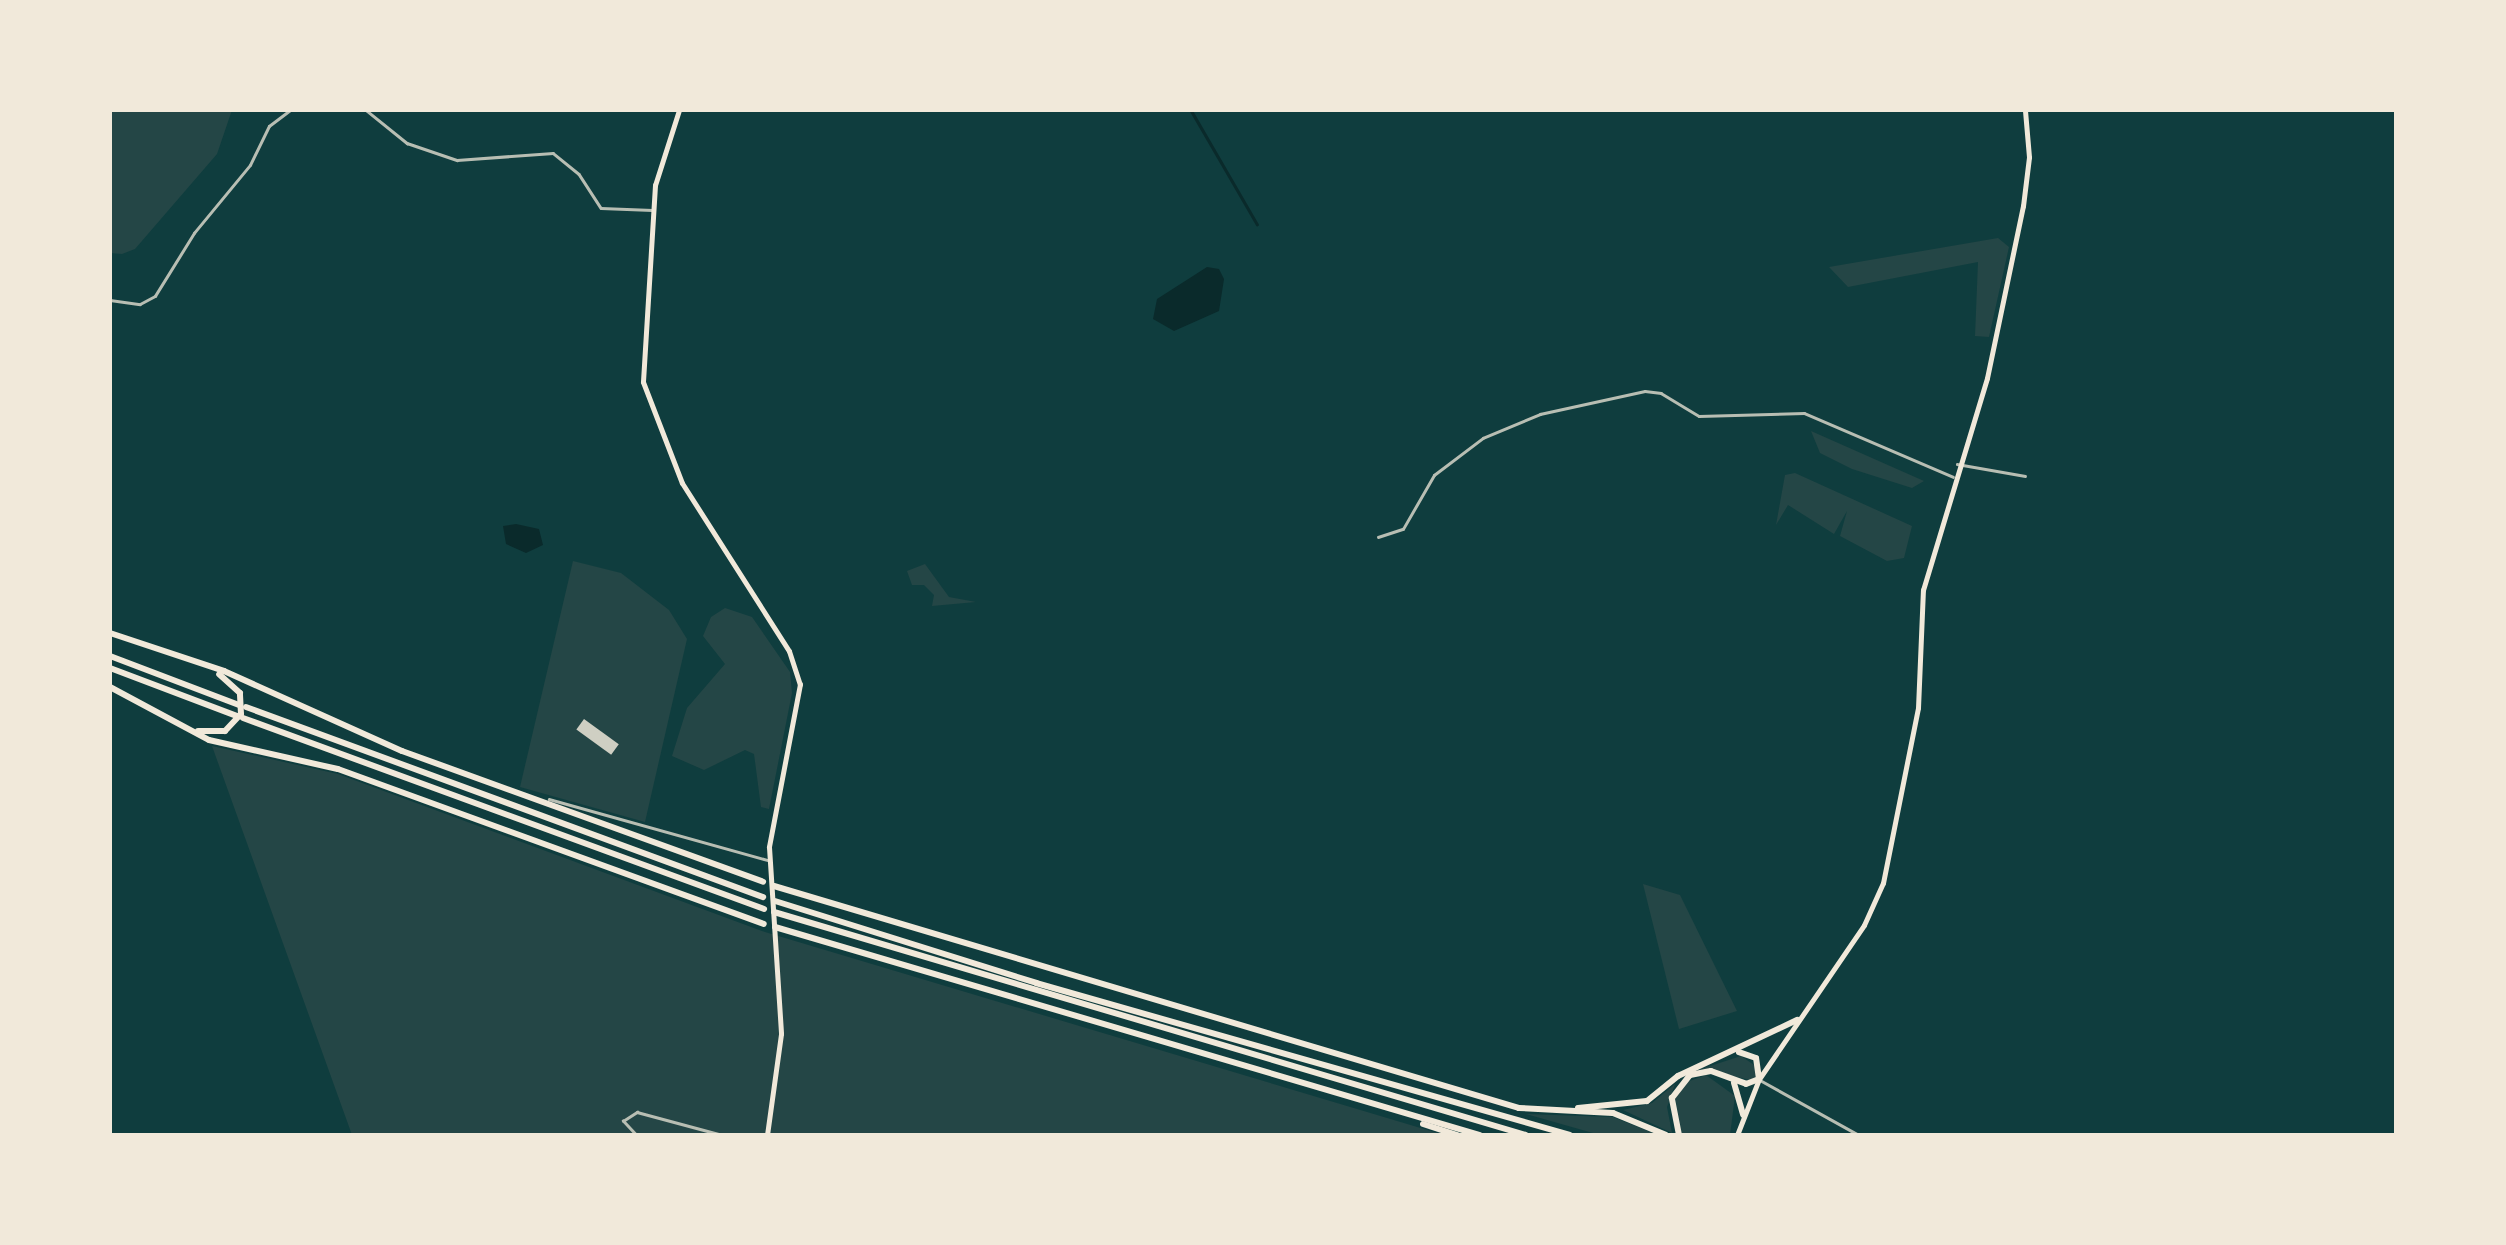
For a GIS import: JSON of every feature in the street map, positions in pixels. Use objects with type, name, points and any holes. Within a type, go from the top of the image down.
[{"type":"highway","points":[[110,633],[192,660],[402,751],[766,879]]},
{"type":"highway","points":[[110,656],[763,896]]},
{"type":"highway","points":[[169,721],[213,733],[238,720],[242,708],[240,692],[192,660]]},
{"type":"highway","points":[[110,668],[238,720],[764,909]]},
{"type":"highway","points":[[110,687],[209,740],[338,770],[764,924]]},
{"type":"highway","points":[[774,886],[1039,969],[1536,1110],[1614,1113],[1666,1135]]},
{"type":"highway","points":[[775,901],[1036,983],[1570,1135]]},
{"type":"highway","points":[[774,912],[1526,1135]]},
{"type":"highway","points":[[773,931],[1480,1135]]},
{"type":"highway","points":[[1536,1110],[1642,1102],[1678,1076],[1797,1020]]},
{"type":"highway","points":[[1679,1135],[1672,1103],[1686,1078],[1711,1071],[1733,1082],[1759,1079],[1754,1056],[1735,1052]]},
{"type":"highway","points":[[1733,1082],[1743,1115]]},
{"type":"highway","points":[[1370,1105],[1457,1135]]},
{"type":"main road","points":[[679,110],[660,159],[652,210],[652,289],[640,358],[645,393],[682,482],[789,651],[800,684],[766,879],[781,1034],[768,1135]]},
{"type":"main road","points":[[1737,1135],[1759,1079],[1862,928],[1881,888],[1918,704],[1922,596],[1953,477],[1987,378],[2023,206],[2029,157],[2025,110]]},
{"type":"street","points":[[110,300],[140,304],[155,296],[188,241],[250,165],[269,126],[290,110]]},
{"type":"street","points":[[366,110],[408,144],[457,160],[553,153],[579,174],[600,208],[652,210]]},
{"type":"street","points":[[1378,537],[1403,529],[1434,476],[1483,438],[1556,409],[1645,391],[1662,392],[1699,416],[1804,412],[1953,477]]},
{"type":"street","points":[[1958,464],[2025,476]]},
{"type":"street","points":[[549,799],[769,860]]},
{"type":"street","points":[[1759,1079],[1859,1135]]},
{"type":"street","points":[[636,1135],[623,1121],[637,1112],[722,1135]]},
{"type":"shaded area","points":[[110,110],[232,110],[217,154],[135,249],[122,254],[110,253]]},
{"type":"shaded area","points":[[1998,238],[2009,247],[1989,337],[1975,336],[1978,262],[1848,287],[1829,267]]},
{"type":"shaded area","points":[[1207,267],[1219,269],[1224,279],[1219,311],[1174,331],[1153,319],[1157,299]]},
{"type":"shaded area","points":[[1811,431],[1924,481],[1912,488],[1852,469],[1820,453]]},
{"type":"shaded area","points":[[1795,473],[1912,526],[1904,558],[1887,561],[1840,536],[1847,511],[1834,534],[1788,505],[1776,525],[1785,475]]},
{"type":"shaded area","points":[[516,524],[539,529],[543,545],[526,553],[506,544],[503,526]]},
{"type":"shaded area","points":[[573,561],[621,573],[669,610],[687,639],[645,822],[520,787]]},
{"type":"shaded area","points":[[925,564],[949,597],[976,602],[932,606],[934,595],[924,585],[912,585],[907,571]]},
{"type":"shaded area","points":[[725,608],[752,617],[790,672],[792,693],[769,809],[761,807],[754,754],[745,750],[704,770],[672,756],[687,708],[725,664],[703,636],[711,617]]},
{"type":"shaded area","points":[[212,746],[338,774],[765,932],[1444,1135],[352,1135]]},
{"type":"shaded area","points":[[1643,884],[1680,895],[1737,1011],[1679,1029]]},
{"type":"shaded area","points":[[1741,1056],[1757,1067],[1755,1081],[1701,1069]]},
{"type":"shaded area","points":[[1706,1075],[1735,1096],[1730,1135],[1682,1135],[1675,1097],[1684,1083]]},
{"type":"shaded area","points":[[1675,1084],[1667,1107],[1672,1133],[1623,1110],[1652,1103]]},
{"type":"shaded area","points":[[1526,1114],[1613,1117],[1658,1135],[1600,1135]]},
{"type":"building","points":[[584,719],[619,744],[611,755],[576,730]]},
{"type":"waterway","points":[[1191,110],[1257,224]]}]
